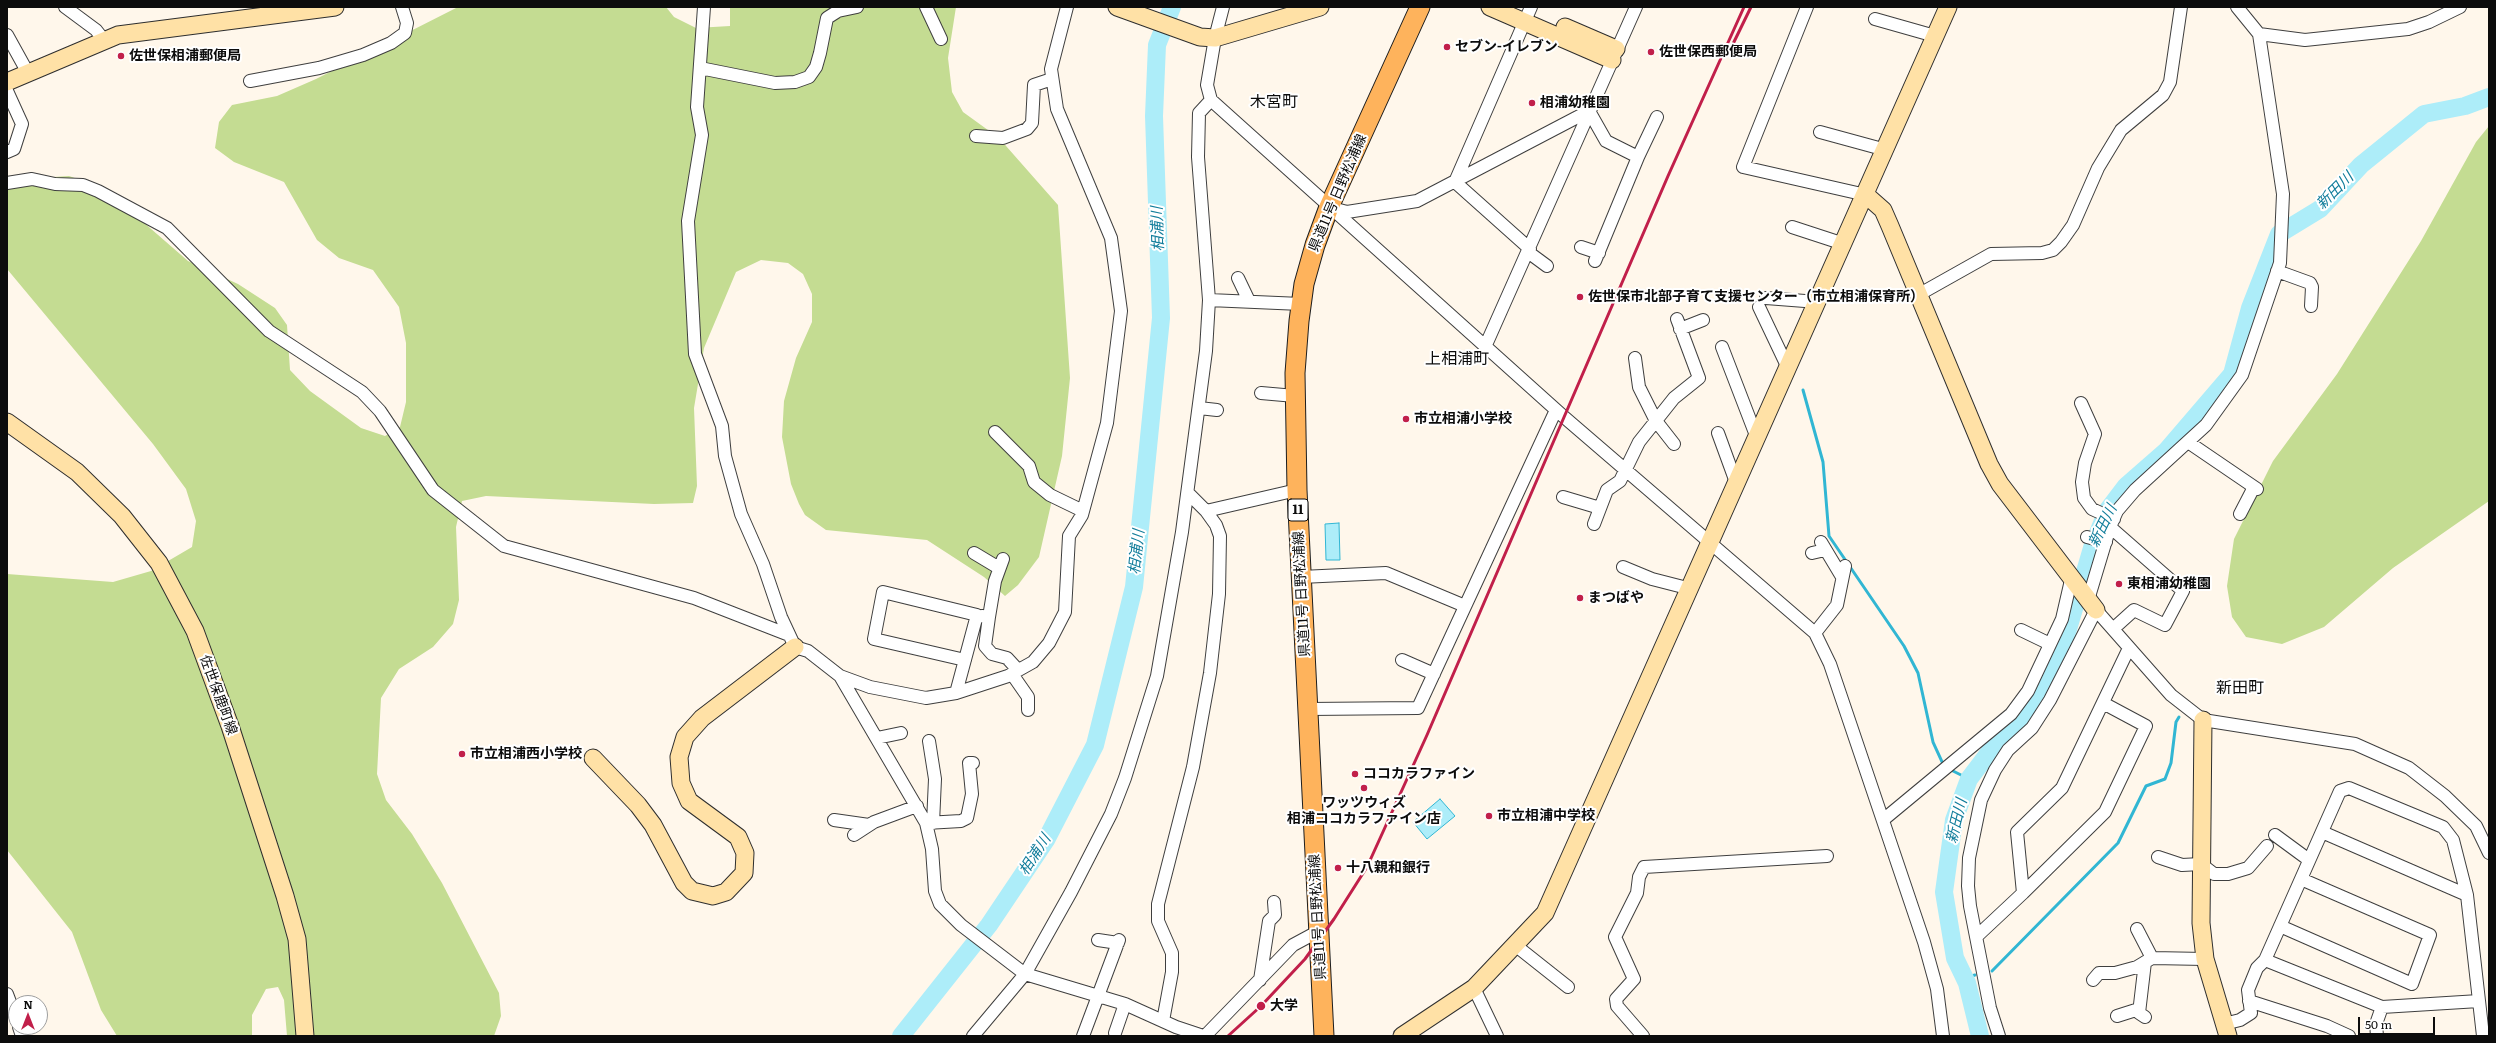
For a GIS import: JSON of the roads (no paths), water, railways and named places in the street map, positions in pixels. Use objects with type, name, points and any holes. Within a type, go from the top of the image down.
[{"type":"main road","name":"県道11号 日野松浦線","points":[[1324,1036],[1297,490],[1295,373],[1301,304],[1315,245],[1329,207],[1420,7]]},
{"type":"street","points":[[65,7],[96,30],[103,40]]},
{"type":"street","points":[[7,82],[103,40],[134,33],[334,7]]},
{"type":"street","points":[[250,81],[319,68],[362,55],[391,43],[405,33],[407,23],[402,7]]},
{"type":"street","points":[[704,7],[697,107],[702,135],[688,222],[695,354],[722,426],[725,456],[741,514],[763,564],[781,616],[792,641]]},
{"type":"street","points":[[700,68],[775,83],[795,82],[809,78],[816,67],[827,18],[838,11],[858,7]]},
{"type":"street","points":[[926,7],[941,39]]},
{"type":"street","points":[[7,183],[32,179],[55,184],[83,185],[98,191],[166,228],[269,331],[362,392],[380,411],[433,490],[504,546],[694,598],[792,641],[808,651],[840,676],[870,687],[901,695],[926,698],[956,693],[1015,672],[1033,662],[1049,642],[1065,612],[1069,536],[1083,511],[1106,423],[1121,311],[1111,238],[1057,109],[1051,69],[1067,7]]},
{"type":"street","points":[[1223,7],[1208,37],[1207,85],[1211,100],[1556,410],[1815,633],[1830,664],[1930,962],[1937,989],[1942,1036]]},
{"type":"street","points":[[1125,10],[1208,37],[1320,7]]},
{"type":"street","points":[[1490,7],[1526,12],[1614,54]]},
{"type":"street","points":[[1485,347],[1529,251],[1589,111],[1636,7]]},
{"type":"street","points":[[1807,7],[1743,167],[1866,196],[1883,210],[1989,464],[2000,484],[2083,594],[2171,696],[2203,720],[2355,744],[2409,768],[2445,796],[2476,826],[2489,851]]},
{"type":"street","points":[[1402,1036],[1474,988],[1545,914],[1561,883],[1788,368],[1866,196],[1948,7]]},
{"type":"street","points":[[1918,295],[1991,254],[2042,253],[2053,250],[2062,242],[2073,225],[2098,168],[2121,130],[2163,95],[2170,82],[2181,7]]},
{"type":"street","points":[[1999,1036],[1976,937],[1968,886],[1969,858],[1981,800],[1994,770],[2008,750],[2032,728],[2050,700],[2083,594],[2105,542],[2112,521],[2135,490],[2206,425],[2242,375],[2277,271],[2280,250],[2280,222],[2283,194],[2259,34],[2236,7]]},
{"type":"street","points":[[2259,34],[2305,40],[2408,29],[2429,22],[2460,7]]},
{"type":"street","points":[[1454,182],[1526,12]]},
{"type":"street","points":[[1875,19],[1935,36]]},
{"type":"street","points":[[7,35],[28,73]]},
{"type":"street","points":[[976,136],[1003,138],[1027,130],[1032,123],[1034,85],[1052,79]]},
{"type":"street","points":[[7,91],[22,124],[14,149],[7,152]]},
{"type":"street","points":[[973,1036],[1022,971],[1087,860],[1110,814],[1125,778],[1158,676],[1188,494],[1206,350],[1209,300],[1198,157],[1199,113],[1211,100]]},
{"type":"street","points":[[1329,207],[1347,212],[1417,201],[1589,111]]},
{"type":"street","points":[[1589,111],[1606,141],[1638,158]]},
{"type":"street","points":[[1581,247],[1597,257],[1638,158],[1657,117]]},
{"type":"street","points":[[1820,132],[1886,150]]},
{"type":"street","points":[[1454,182],[1547,266]]},
{"type":"street","points":[[1792,227],[1844,244]]},
{"type":"street","points":[[2277,271],[2310,283],[2312,287],[2311,306]]},
{"type":"street","points":[[1238,278],[1249,301]]},
{"type":"street","points":[[1209,300],[1301,304]]},
{"type":"street","points":[[1788,368],[1763,302],[1818,302]]},
{"type":"street","points":[[1594,524],[1607,490],[1620,481],[1638,442],[1674,398],[1699,378],[1679,324],[1703,320]]},
{"type":"street","points":[[1722,347],[1757,438]]},
{"type":"street","points":[[1637,360],[1638,387],[1656,421],[1674,444]]},
{"type":"street","points":[[1261,393],[1295,396]]},
{"type":"street","points":[[2081,403],[2095,434],[2085,463],[2082,482],[2084,498],[2092,509],[2112,521],[2183,591],[2164,625],[2134,610],[2113,629]]},
{"type":"street","points":[[1199,408],[1217,410]]},
{"type":"street","points":[[1308,709],[1418,708],[1556,410]]},
{"type":"street","name":"佐世保鹿町線","points":[[7,422],[77,472],[122,516],[159,563],[195,631],[230,726],[297,939],[305,1036]]},
{"type":"street","points":[[995,432],[1029,466],[1034,482],[1050,495],[1083,511]]},
{"type":"street","points":[[1718,433],[1737,485]]},
{"type":"street","points":[[2188,442],[2255,488],[2240,514]]},
{"type":"street","points":[[1206,511],[1297,490]]},
{"type":"street","points":[[1163,1021],[1172,972],[1172,953],[1158,921],[1158,904],[1193,767],[1210,673],[1219,594],[1220,536],[1216,525],[1206,511],[1188,494]]},
{"type":"street","points":[[1563,497],[1600,508]]},
{"type":"street","points":[[2087,537],[2105,542]]},
{"type":"street","points":[[1812,553],[1823,546],[1843,572],[1837,605],[1815,633]]},
{"type":"street","points":[[956,693],[965,660],[983,616],[1001,564],[974,553]]},
{"type":"street","points":[[1623,567],[1652,579],[1691,589]]},
{"type":"street","points":[[1301,578],[1386,573],[1465,606]]},
{"type":"street","points":[[965,660],[874,639],[883,592],[983,616]]},
{"type":"street","points":[[1883,820],[2011,714],[2028,691],[2062,619],[2083,594]]},
{"type":"street","points":[[983,616],[986,646],[992,654],[1007,658],[1015,672],[1032,694],[1028,710]]},
{"type":"street","points":[[2021,630],[2050,644]]},
{"type":"street","points":[[593,758],[638,805],[653,825],[688,887],[692,891],[713,896],[726,892],[744,873],[745,853],[738,837],[689,801],[681,783],[679,757],[685,737],[702,718],[792,641]]},
{"type":"street","points":[[2023,893],[2017,832],[2062,788],[2129,648]]},
{"type":"street","points":[[1402,660],[1434,674]]},
{"type":"street","points":[[840,676],[917,806],[929,823]]},
{"type":"street","points":[[1976,937],[2105,812],[2146,726],[2103,703]]},
{"type":"street","points":[[2203,720],[2200,924],[2205,960],[2226,1030],[2251,1013],[2248,990],[2257,968],[2265,960],[2340,791],[2349,788],[2443,827],[2453,840],[2468,895],[2483,1036]]},
{"type":"street","points":[[877,738],[901,733]]},
{"type":"street","points":[[928,742],[935,779],[929,823],[934,891],[940,904],[961,925],[1022,971],[1125,1004],[1163,1021],[1204,1036],[1293,945],[1319,931]]},
{"type":"street","points":[[929,823],[961,821],[967,818],[972,794],[969,763],[974,763]]},
{"type":"street","points":[[854,835],[869,825],[917,806]]},
{"type":"street","points":[[834,820],[869,825]]},
{"type":"street","points":[[2322,832],[2468,895]]},
{"type":"street","points":[[2275,835],[2309,860]]},
{"type":"street","points":[[2158,857],[2182,865],[2201,864],[2214,874],[2228,874],[2248,868],[2267,846]]},
{"type":"street","points":[[1643,1036],[1617,1006],[1616,999],[1634,979],[1615,937],[1637,893],[1639,877],[1644,868],[1827,856]]},
{"type":"street","points":[[2280,926],[2412,984],[2430,935],[2301,879]]},
{"type":"street","points":[[1260,980],[1269,921],[1275,915],[1274,902]]},
{"type":"street","points":[[2117,1016],[2142,1013],[2149,960],[2137,929]]},
{"type":"street","points":[[1083,1036],[1118,942],[1098,940]]},
{"type":"street","points":[[1515,945],[1568,987]]},
{"type":"street","points":[[2092,976],[2099,973],[2115,973],[2137,967],[2149,960],[2205,960]]},
{"type":"street","points":[[2265,960],[2382,1007],[2479,1001]]},
{"type":"street","points":[[1474,988],[1497,1036]]},
{"type":"street","points":[[2250,1001],[2327,1026],[2349,1036]]},
{"type":"street","points":[[1115,1033],[1125,1004]]},
{"type":"street","points":[[2377,1036],[2376,1024],[2382,1007]]},
{"type":"water","points":[[1339,523],[1340,560],[1326,560],[1325,524]]},
{"type":"water","points":[[1440,799],[1455,816],[1427,839],[1413,822]]},
{"type":"waterway","name":"相浦川","points":[[901,1036],[989,925],[1046,840],[1095,745],[1134,587],[1161,318],[1154,116],[1157,45],[1172,7]]},
{"type":"waterway","name":"新田川","points":[[1980,1036],[1967,983],[1955,958],[1944,892],[1954,820],[1969,779],[1997,742],[2028,713],[2063,646],[2092,548],[2107,511],[2126,486],[2166,451],[2232,374],[2250,308],[2279,234],[2320,209],[2361,165],[2424,114],[2465,106],[2489,97]]},
{"type":"waterway","points":[[1803,390],[1823,462],[1829,536],[1904,646],[1918,673],[1933,742],[1944,766]]},
{"type":"waterway","points":[[1992,971],[2118,843],[2146,786],[2165,779],[2171,763],[2176,722],[2179,717]]},
{"type":"waterway","points":[[1949,769],[1969,779]]},
{"type":"waterway","points":[[1965,978],[1975,975]]},
{"type":"railway","points":[[1228,1036],[1261,1006],[1305,959],[1334,919],[1367,867],[1427,735],[1668,176],[1744,7]]},
{"type":"railway","points":[[1731,48],[1751,7]]},
{"type":"place","name":"セブン-イレブン","points":[[1447,47]]},
{"type":"place","name":"佐世保西郵便局","points":[[1651,52]]},
{"type":"place","name":"佐世保相浦郵便局","points":[[121,56]]},
{"type":"place","name":"相浦幼稚園","points":[[1532,103]]},
{"type":"place","name":"佐世保市北部子育て支援センター（市立相浦保育所）","points":[[1580,297]]},
{"type":"place","name":"市立相浦小学校","points":[[1406,419]]},
{"type":"place","name":"東相浦幼稚園","points":[[2119,584]]},
{"type":"place","name":"まつばや","points":[[1580,598]]},
{"type":"place","name":"市立相浦西小学校","points":[[462,754]]},
{"type":"place","name":"ココカラファイン","points":[[1355,774]]},
{"type":"place","name":"ワッツウィズ 相浦ココカラファイン店","points":[[1364,788]]},
{"type":"place","name":"市立相浦中学校","points":[[1489,816]]},
{"type":"place","name":"十八親和銀行","points":[[1338,868]]},
{"type":"place","name":"大学","points":[[1261,1006]]},
{"type":"district","name":"木宮町","points":[[1274,102]]},
{"type":"district","name":"上相浦町","points":[[1457,359]]},
{"type":"district","name":"新田町","points":[[2240,688]]}]
